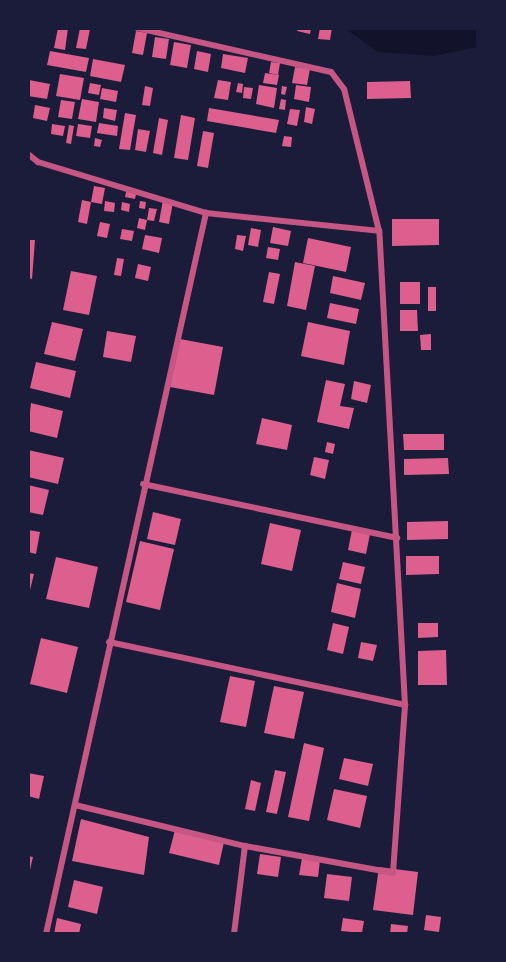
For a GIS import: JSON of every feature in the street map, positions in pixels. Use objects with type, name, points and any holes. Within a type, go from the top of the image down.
[{"type":"street","points":[[75,805],[245,846],[393,873],[405,705],[379,231],[344,89],[331,72],[137,28]]},
{"type":"street","points":[[28,154],[38,162],[206,213],[379,231]]},
{"type":"street","points":[[46,933],[143,484],[206,213]]},
{"type":"street","points":[[143,484],[397,538]]},
{"type":"street","points":[[109,642],[405,705]]},
{"type":"street","points":[[234,933],[245,846]]},
{"type":"shaded area","points":[[346,29],[477,29],[477,47],[434,56],[378,52]]},
{"type":"building","points":[[58,28],[68,28],[65,50],[54,48]]},
{"type":"building","points":[[80,28],[90,29],[86,49],[76,48]]},
{"type":"building","points":[[298,28],[311,28],[310,34],[297,31]]},
{"type":"building","points":[[320,28],[332,28],[330,40],[318,39]]},
{"type":"building","points":[[136,31],[147,33],[143,55],[132,53]]},
{"type":"building","points":[[155,37],[169,39],[166,59],[152,57]]},
{"type":"building","points":[[174,42],[191,45],[187,68],[170,65]]},
{"type":"building","points":[[50,51],[89,58],[86,72],[47,65]]},
{"type":"building","points":[[197,51],[211,54],[208,72],[194,69]]},
{"type":"building","points":[[223,54],[248,58],[245,73],[221,68]]},
{"type":"building","points":[[93,59],[125,65],[121,82],[90,76]]},
{"type":"building","points":[[271,62],[280,63],[278,75],[269,73]]},
{"type":"building","points":[[295,67],[310,69],[307,85],[292,83]]},
{"type":"building","points":[[265,73],[279,75],[277,85],[263,83]]},
{"type":"building","points":[[60,74],[84,78],[80,100],[56,96]]},
{"type":"building","points":[[29,80],[50,84],[47,99],[28,96]]},
{"type":"building","points":[[218,80],[231,82],[228,100],[214,98]]},
{"type":"building","points":[[410,81],[411,98],[367,99],[367,82]]},
{"type":"building","points":[[90,83],[101,85],[99,95],[88,93]]},
{"type":"building","points":[[238,83],[243,84],[242,93],[236,92]]},
{"type":"building","points":[[259,85],[277,88],[274,108],[256,104]]},
{"type":"building","points":[[296,85],[311,87],[309,102],[294,99]]},
{"type":"building","points":[[145,86],[153,88],[150,106],[142,105]]},
{"type":"building","points":[[282,86],[287,87],[285,95],[281,94]]},
{"type":"building","points":[[244,87],[253,88],[251,99],[243,98]]},
{"type":"building","points":[[102,88],[118,91],[116,102],[100,99]]},
{"type":"building","points":[[82,99],[99,102],[96,122],[78,119]]},
{"type":"building","points":[[281,99],[286,100],[285,110],[279,109]]},
{"type":"building","points":[[61,100],[75,102],[72,119],[58,117]]},
{"type":"building","points":[[35,105],[50,108],[47,121],[33,118]]},
{"type":"building","points":[[306,107],[315,109],[312,124],[304,122]]},
{"type":"building","points":[[104,108],[117,110],[115,121],[103,118]]},
{"type":"building","points":[[209,108],[279,120],[276,133],[207,121]]},
{"type":"building","points":[[290,109],[300,110],[297,126],[287,124]]},
{"type":"building","points":[[125,113],[136,115],[130,150],[119,149]]},
{"type":"building","points":[[181,115],[195,118],[188,160],[174,158]]},
{"type":"building","points":[[159,118],[168,120],[162,155],[153,153]]},
{"type":"building","points":[[99,123],[118,126],[117,136],[97,133]]},
{"type":"building","points":[[52,124],[65,126],[63,136],[51,134]]},
{"type":"building","points":[[78,124],[92,126],[90,138],[76,136]]},
{"type":"building","points":[[69,125],[74,126],[71,144],[66,143]]},
{"type":"building","points":[[138,129],[150,131],[146,152],[135,150]]},
{"type":"building","points":[[203,131],[214,133],[208,168],[197,166]]},
{"type":"building","points":[[284,136],[292,137],[291,147],[282,146]]},
{"type":"building","points":[[95,138],[102,140],[100,147],[94,146]]},
{"type":"building","points":[[94,186],[105,188],[102,204],[91,202]]},
{"type":"building","points":[[127,188],[137,190],[135,199],[125,197]]},
{"type":"building","points":[[82,200],[91,202],[87,224],[78,222]]},
{"type":"building","points":[[163,200],[173,202],[169,224],[159,222]]},
{"type":"building","points":[[105,201],[115,203],[114,212],[104,211]]},
{"type":"building","points":[[140,201],[146,202],[145,209],[139,208]]},
{"type":"building","points":[[122,202],[130,204],[129,212],[121,210]]},
{"type":"building","points":[[149,208],[157,209],[154,221],[147,220]]},
{"type":"building","points":[[139,218],[147,220],[145,230],[137,228]]},
{"type":"building","points":[[392,219],[439,219],[439,245],[392,246]]},
{"type":"building","points":[[100,222],[110,224],[107,238],[97,236]]},
{"type":"building","points":[[273,227],[291,231],[288,246],[270,243]]},
{"type":"building","points":[[251,228],[261,230],[258,247],[248,245]]},
{"type":"building","points":[[122,229],[134,231],[132,241],[120,239]]},
{"type":"building","points":[[145,235],[162,238],[159,253],[142,249]]},
{"type":"building","points":[[237,235],[246,236],[243,251],[235,249]]},
{"type":"building","points":[[308,238],[351,247],[346,272],[303,263]]},
{"type":"building","points":[[28,240],[35,240],[32,279],[28,278]]},
{"type":"building","points":[[268,247],[280,249],[278,260],[266,258]]},
{"type":"building","points":[[117,258],[124,259],[121,276],[114,275]]},
{"type":"building","points":[[295,262],[315,266],[306,310],[287,306]]},
{"type":"building","points":[[138,264],[151,267],[148,281],[135,278]]},
{"type":"building","points":[[71,271],[97,276],[89,315],[63,310]]},
{"type":"building","points":[[269,272],[280,274],[274,304],[263,302]]},
{"type":"building","points":[[333,276],[365,283],[361,300],[330,293]]},
{"type":"building","points":[[400,282],[420,282],[420,304],[400,304]]},
{"type":"building","points":[[428,287],[436,287],[436,311],[428,311]]},
{"type":"building","points":[[330,303],[359,309],[356,324],[327,318]]},
{"type":"building","points":[[400,310],[417,310],[418,331],[400,331]]},
{"type":"building","points":[[52,322],[83,329],[75,361],[44,354]]},
{"type":"building","points":[[308,322],[350,331],[344,365],[301,356]]},
{"type":"building","points":[[107,331],[136,336],[131,362],[103,357]]},
{"type":"building","points":[[431,334],[431,350],[421,350],[420,335]]},
{"type":"building","points":[[180,339],[223,347],[214,395],[170,387]]},
{"type":"building","points":[[36,362],[76,371],[70,398],[30,388]]},
{"type":"building","points":[[326,380],[345,384],[340,406],[354,408],[349,429],[317,422]]},
{"type":"building","points":[[354,381],[371,385],[367,403],[351,399]]},
{"type":"building","points":[[31,403],[63,411],[57,438],[28,431]]},
{"type":"building","points":[[262,418],[292,425],[287,450],[256,444]]},
{"type":"building","points":[[403,434],[444,434],[444,450],[404,450]]},
{"type":"building","points":[[327,442],[335,444],[333,454],[325,452]]},
{"type":"building","points":[[28,450],[64,458],[58,484],[28,477]]},
{"type":"building","points":[[314,457],[329,460],[325,479],[310,475]]},
{"type":"building","points":[[448,458],[449,474],[404,475],[404,459]]},
{"type":"building","points":[[28,485],[49,490],[43,515],[28,512]]},
{"type":"building","points":[[153,512],[181,519],[175,545],[147,539]]},
{"type":"building","points":[[448,521],[448,539],[407,540],[407,522]]},
{"type":"building","points":[[270,523],[301,530],[292,571],[261,564]]},
{"type":"building","points":[[28,530],[40,532],[36,554],[28,552]]},
{"type":"building","points":[[352,530],[370,534],[366,554],[348,550]]},
{"type":"building","points":[[140,541],[174,549],[160,610],[126,602]]},
{"type":"building","points":[[406,556],[439,556],[439,574],[406,575]]},
{"type":"building","points":[[56,557],[98,567],[89,608],[46,599]]},
{"type":"building","points":[[343,562],[365,567],[361,584],[339,579]]},
{"type":"building","points":[[28,573],[34,574],[29,594],[28,594]]},
{"type":"building","points":[[337,583],[361,589],[355,618],[331,612]]},
{"type":"building","points":[[333,623],[349,627],[343,654],[327,650]]},
{"type":"building","points":[[418,623],[438,623],[438,637],[418,638]]},
{"type":"building","points":[[41,638],[78,647],[67,693],[30,684]]},
{"type":"building","points":[[361,642],[377,645],[373,661],[358,658]]},
{"type":"building","points":[[446,650],[447,685],[418,685],[418,651]]},
{"type":"building","points":[[230,676],[255,681],[246,727],[220,722]]},
{"type":"building","points":[[274,686],[304,692],[294,739],[264,733]]},
{"type":"building","points":[[304,743],[324,748],[309,821],[288,817]]},
{"type":"building","points":[[344,758],[373,764],[368,786],[339,779]]},
{"type":"building","points":[[275,770],[286,772],[277,814],[266,812]]},
{"type":"building","points":[[28,773],[44,776],[39,799],[28,796]]},
{"type":"building","points":[[251,780],[261,783],[255,811],[245,809]]},
{"type":"building","points":[[334,789],[367,796],[360,828],[327,820]]},
{"type":"building","points":[[81,819],[149,837],[144,875],[72,861]]},
{"type":"building","points":[[175,830],[224,842],[219,865],[169,853]]},
{"type":"building","points":[[260,854],[281,857],[278,877],[257,874]]},
{"type":"building","points":[[28,856],[33,857],[29,874],[28,874]]},
{"type":"building","points":[[302,858],[320,860],[318,877],[299,875]]},
{"type":"building","points":[[379,867],[418,872],[413,915],[373,910]]},
{"type":"building","points":[[327,874],[352,877],[349,901],[324,898]]},
{"type":"building","points":[[74,880],[103,887],[97,914],[68,907]]},
{"type":"building","points":[[426,915],[441,917],[439,932],[424,930]]},
{"type":"building","points":[[57,918],[81,924],[79,934],[54,934]]},
{"type":"building","points":[[343,918],[364,921],[362,933],[341,931]]},
{"type":"building","points":[[391,924],[408,926],[407,934],[390,934]]}]
